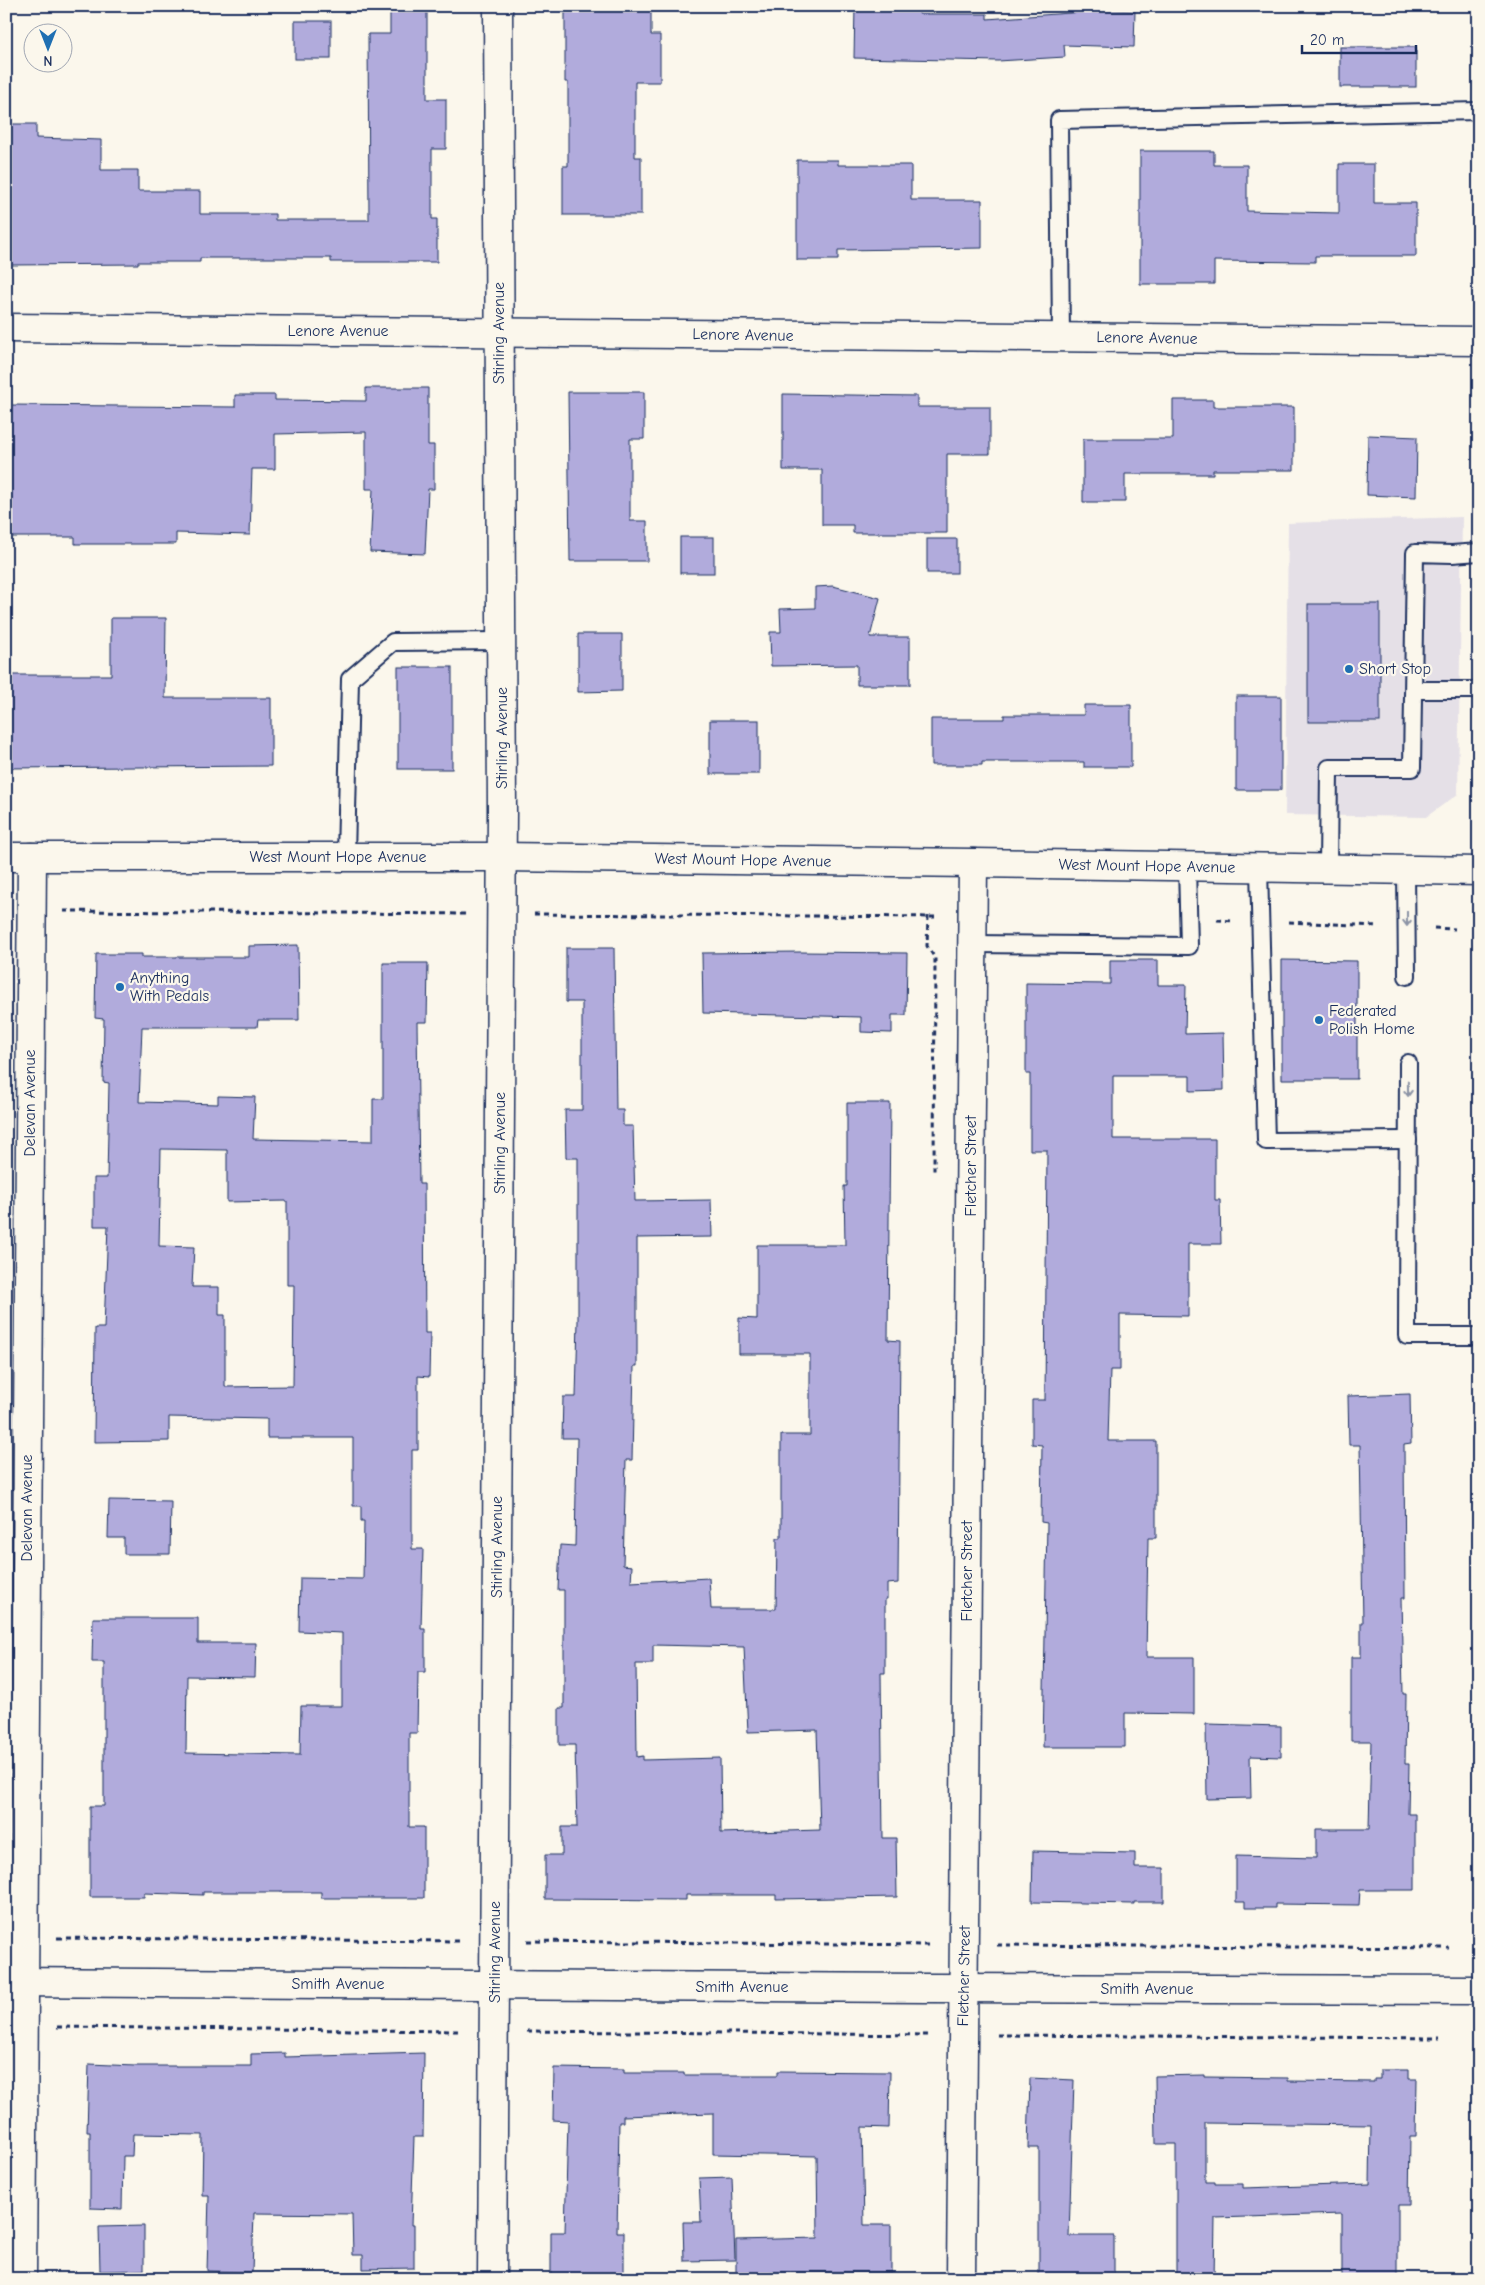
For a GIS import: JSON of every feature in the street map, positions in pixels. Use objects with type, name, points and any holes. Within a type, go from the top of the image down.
[{"type":"street","name":"Stirling Avenue","points":[[492,2279],[502,858],[498,6]]},
{"type":"street","name":"Lenore Avenue","points":[[6,328],[1479,341]]},
{"type":"street","name":"West Mount Hope Avenue","points":[[19,857],[502,858],[973,862],[1479,871]]},
{"type":"street","name":"Delevan Avenue","points":[[19,857],[31,911],[23,1938],[15,1982],[23,2027],[22,2279]]},
{"type":"street","name":"Fletcher Street","points":[[960,2279],[973,862]]},
{"type":"street","name":"Smith Avenue","points":[[15,1982],[1479,1990]]},
{"type":"lane","points":[[1061,338],[1059,120],[1479,111]]},
{"type":"lane","points":[[1328,869],[1329,768],[1412,768],[1415,552],[1452,554],[1479,552]]},
{"type":"lane","points":[[346,858],[350,679],[393,642],[501,641]]},
{"type":"lane","points":[[1414,690],[1479,690]]},
{"type":"lane","points":[[972,944],[1189,946],[1187,866]]},
{"type":"lane","points":[[1259,868],[1266,1142],[1408,1140]]},
{"type":"lane","points":[[1406,870],[1407,976]]},
{"type":"lane","points":[[1408,1063],[1407,1336],[1479,1336]]},
{"type":"path","points":[[31,911],[973,917]]},
{"type":"path","points":[[1188,920],[1455,929]]},
{"type":"path","points":[[23,1938],[1449,1948]]},
{"type":"path","points":[[23,2027],[1440,2038]]},
{"type":"shaded area","points":[[1462,517],[1458,794],[1426,817],[1285,815],[1288,523]]},
{"type":"building","points":[[390,6],[427,6],[427,99],[446,99],[446,149],[432,149],[432,219],[437,219],[437,262],[331,262],[331,258],[200,258],[200,262],[10,265],[10,163],[6,163],[6,124],[36,124],[36,138],[101,140],[101,170],[138,170],[138,191],[200,191],[200,214],[275,214],[275,220],[369,220],[368,34],[390,34]]},
{"type":"building","points":[[565,6],[651,6],[651,35],[660,35],[660,82],[635,82],[635,157],[641,157],[641,215],[563,215],[563,166],[568,166],[568,82],[565,82]]},
{"type":"building","points":[[855,6],[919,6],[919,14],[987,14],[987,19],[1112,10],[1135,11],[1134,47],[1064,45],[1065,57],[998,61],[854,58]]},
{"type":"building","points":[[295,21],[331,21],[331,59],[295,59]]},
{"type":"building","points":[[1340,47],[1416,47],[1416,87],[1340,87]]},
{"type":"building","points":[[1140,151],[1214,151],[1214,165],[1247,165],[1247,211],[1339,213],[1339,164],[1374,164],[1374,203],[1416,203],[1416,256],[1315,256],[1315,262],[1214,261],[1214,284],[1140,284]]},
{"type":"building","points":[[797,160],[838,160],[838,165],[911,165],[911,200],[982,200],[982,248],[838,250],[838,260],[797,260]]},
{"type":"building","points":[[366,388],[428,388],[428,445],[434,445],[434,489],[428,489],[425,554],[370,552],[373,489],[366,489],[366,432],[275,434],[275,469],[252,469],[250,535],[176,533],[176,544],[75,544],[75,537],[6,537],[6,494],[10,494],[10,405],[235,407],[235,395],[275,395],[275,400],[366,401]]},
{"type":"building","points":[[568,392],[644,392],[644,439],[630,439],[630,521],[647,521],[647,561],[570,561]]},
{"type":"building","points":[[783,394],[917,396],[917,407],[990,407],[990,454],[947,454],[947,533],[853,533],[853,525],[822,525],[822,470],[783,470]]},
{"type":"building","points":[[1173,400],[1213,400],[1213,407],[1294,407],[1294,470],[1213,470],[1213,474],[1125,474],[1125,502],[1083,502],[1083,439],[1173,439]]},
{"type":"building","points":[[1368,435],[1417,437],[1416,497],[1367,495]]},
{"type":"building","points":[[680,537],[714,537],[714,573],[680,573]]},
{"type":"building","points":[[927,539],[957,539],[957,573],[927,573]]},
{"type":"building","points":[[833,586],[880,598],[870,637],[910,637],[910,685],[857,685],[857,665],[771,666],[770,632],[781,632],[780,609],[815,608],[815,587]]},
{"type":"building","points":[[1308,604],[1380,604],[1380,722],[1308,722]]},
{"type":"building","points":[[111,618],[166,618],[165,698],[271,698],[271,766],[6,768],[7,675],[111,675]]},
{"type":"building","points":[[578,634],[622,634],[622,691],[578,692]]},
{"type":"building","points":[[398,667],[452,667],[452,769],[398,769]]},
{"type":"building","points":[[1236,696],[1281,696],[1281,790],[1236,790]]},
{"type":"building","points":[[1084,705],[1131,705],[1131,767],[1084,767],[1084,762],[982,762],[982,765],[931,765],[931,719],[1004,719],[1004,715],[1084,715]]},
{"type":"building","points":[[710,720],[759,720],[759,774],[710,774]]},
{"type":"building","points":[[298,945],[299,1020],[258,1020],[257,1027],[142,1027],[139,1102],[218,1104],[218,1096],[255,1097],[253,1139],[373,1141],[373,1099],[383,1099],[383,963],[428,963],[427,1022],[417,1022],[419,1184],[424,1184],[425,1333],[430,1333],[429,1377],[418,1376],[418,1450],[412,1450],[412,1549],[423,1549],[421,1629],[425,1629],[425,1672],[418,1672],[417,1733],[409,1733],[409,1827],[424,1827],[424,1898],[321,1898],[321,1892],[203,1892],[203,1895],[144,1893],[144,1897],[90,1897],[90,1806],[104,1806],[104,1662],[92,1662],[93,1618],[198,1618],[198,1643],[256,1643],[255,1677],[187,1676],[186,1753],[300,1755],[301,1706],[342,1706],[342,1633],[299,1631],[300,1578],[363,1579],[364,1521],[361,1521],[361,1506],[353,1506],[353,1438],[267,1438],[267,1419],[169,1417],[169,1441],[94,1442],[95,1328],[104,1328],[108,1226],[94,1226],[94,1178],[107,1178],[109,1083],[103,1082],[104,1019],[95,1018],[96,954],[142,954],[142,957],[249,957],[249,946]],"holes":[[[161,1149],[227,1150],[227,1202],[287,1201],[287,1285],[294,1285],[293,1386],[225,1387],[225,1315],[219,1315],[219,1287],[192,1287],[194,1247],[159,1246]]]},
{"type":"building","points":[[566,948],[614,948],[616,1110],[623,1110],[623,1126],[633,1126],[635,1201],[711,1200],[712,1237],[637,1238],[637,1366],[634,1366],[632,1460],[626,1460],[623,1565],[632,1566],[631,1582],[709,1578],[711,1609],[776,1609],[777,1538],[781,1538],[781,1435],[810,1435],[810,1354],[739,1354],[739,1318],[757,1319],[757,1245],[845,1245],[844,1186],[847,1186],[847,1103],[890,1103],[888,1340],[900,1341],[898,1583],[887,1584],[887,1599],[885,1599],[885,1673],[881,1673],[883,1838],[896,1838],[897,1897],[776,1899],[776,1895],[686,1895],[686,1900],[545,1899],[545,1855],[562,1855],[562,1827],[577,1827],[575,1745],[559,1745],[559,1708],[564,1708],[564,1590],[558,1590],[560,1545],[575,1546],[577,1438],[562,1438],[563,1397],[576,1397],[578,1321],[578,1158],[566,1158],[565,1110],[582,1110],[582,1002],[566,1002]],"holes":[[[653,1645],[744,1647],[748,1732],[817,1730],[820,1830],[721,1833],[720,1758],[643,1760],[643,1756],[637,1757],[636,1664],[653,1664]]]},
{"type":"building","points":[[702,953],[907,953],[906,1015],[892,1015],[892,1033],[861,1032],[861,1017],[703,1013]]},
{"type":"building","points":[[1110,960],[1158,960],[1158,985],[1186,985],[1185,1034],[1223,1033],[1224,1090],[1190,1091],[1190,1076],[1113,1076],[1113,1139],[1215,1139],[1215,1200],[1220,1200],[1221,1244],[1188,1244],[1188,1316],[1120,1315],[1120,1370],[1110,1370],[1108,1441],[1156,1441],[1156,1538],[1148,1538],[1146,1657],[1194,1657],[1194,1714],[1125,1713],[1125,1747],[1043,1747],[1047,1523],[1041,1522],[1042,1445],[1032,1444],[1032,1400],[1045,1400],[1047,1150],[1030,1150],[1030,1074],[1026,1074],[1026,983],[1110,984]]},
{"type":"building","name":"Federated Polish Home","points":[[1282,960],[1357,961],[1357,1079],[1282,1079]]},
{"type":"building","points":[[1410,1394],[1411,1444],[1404,1445],[1405,1598],[1401,1598],[1403,1694],[1406,1694],[1405,1764],[1409,1764],[1408,1814],[1415,1814],[1415,1890],[1360,1890],[1359,1905],[1275,1904],[1275,1908],[1245,1908],[1245,1902],[1236,1902],[1236,1856],[1316,1858],[1316,1829],[1369,1829],[1371,1741],[1351,1741],[1351,1657],[1361,1657],[1361,1623],[1363,1623],[1360,1445],[1349,1445],[1348,1396]]},
{"type":"building","points":[[109,1500],[171,1501],[170,1554],[124,1554],[124,1538],[108,1538]]},
{"type":"building","points":[[1206,1724],[1281,1726],[1281,1757],[1250,1756],[1251,1798],[1207,1799]]},
{"type":"building","points":[[1033,1851],[1135,1853],[1135,1868],[1164,1868],[1164,1902],[1134,1902],[1134,1904],[1032,1902]]},
{"type":"building","points":[[285,2053],[285,2057],[424,2053],[423,2137],[414,2137],[411,2225],[414,2225],[414,2268],[363,2269],[363,2255],[353,2255],[352,2214],[254,2213],[252,2272],[207,2271],[209,2195],[202,2195],[203,2135],[133,2134],[132,2156],[123,2156],[122,2209],[90,2208],[90,2132],[87,2132],[89,2064],[251,2066],[251,2054]]},
{"type":"building","points":[[554,2068],[624,2069],[624,2073],[684,2073],[684,2075],[778,2075],[778,2071],[890,2072],[889,2128],[862,2127],[864,2225],[891,2225],[891,2272],[770,2272],[770,2279],[736,2279],[736,2240],[818,2238],[817,2156],[713,2154],[713,2113],[623,2116],[623,2122],[619,2122],[617,2232],[624,2232],[624,2277],[551,2277],[551,2232],[565,2232],[568,2121],[553,2120]]},
{"type":"building","points":[[1380,2070],[1409,2070],[1409,2079],[1417,2079],[1416,2136],[1410,2136],[1409,2205],[1398,2205],[1398,2279],[1342,2279],[1342,2214],[1215,2218],[1214,2279],[1176,2279],[1176,2144],[1156,2144],[1155,2076],[1204,2075],[1204,2077],[1288,2078],[1288,2081],[1374,2082],[1374,2079],[1380,2079]],"holes":[[[1205,2123],[1371,2125],[1370,2184],[1243,2188],[1243,2184],[1205,2182]]]},
{"type":"building","points":[[1030,2078],[1074,2080],[1069,2236],[1114,2236],[1114,2279],[1039,2279],[1039,2148],[1028,2148]]},
{"type":"building","points":[[732,2177],[735,2260],[684,2261],[683,2222],[701,2222],[699,2178]]},
{"type":"building","points":[[144,2226],[144,2270],[100,2271],[99,2227]]},
{"type":"place","name":"Short Stop","points":[[1349,669]]},
{"type":"place","name":"Anything With Pedals","points":[[120,987]]},
{"type":"place","name":"Federated Polish Home","points":[[1319,1020]]}]
